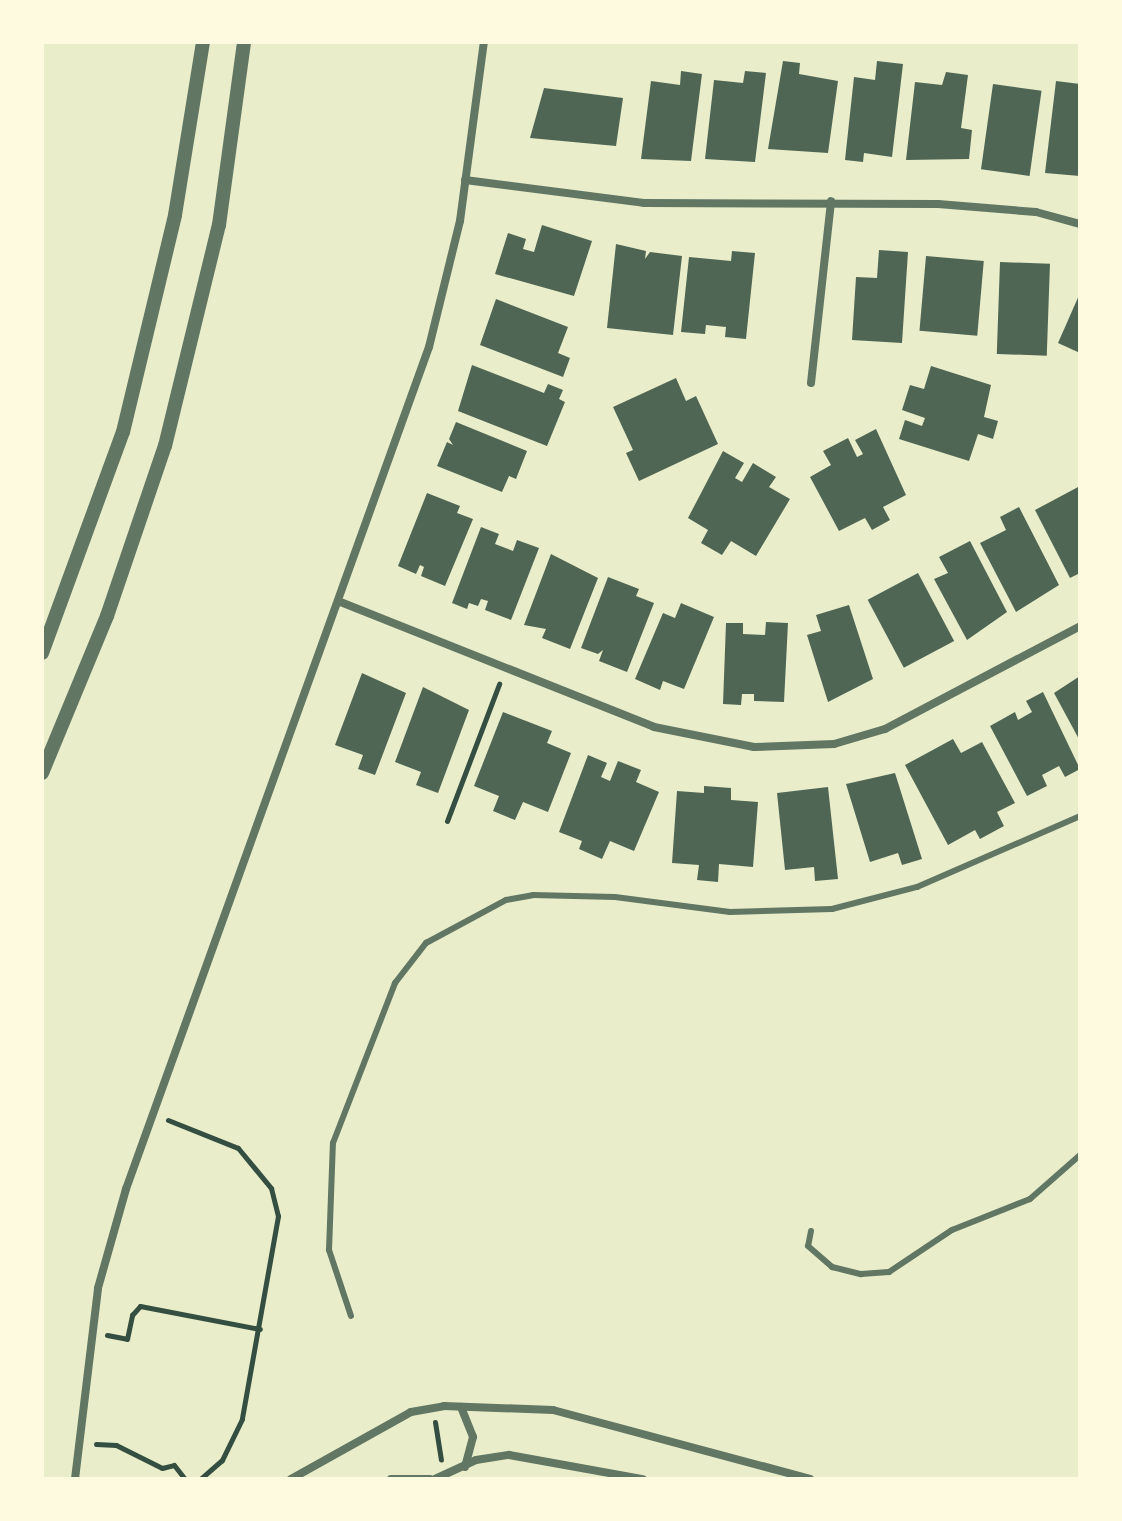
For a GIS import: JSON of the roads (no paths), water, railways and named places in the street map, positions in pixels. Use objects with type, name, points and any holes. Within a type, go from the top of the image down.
[{"type":"street","points":[[42,653],[123,432],[141,364],[175,215],[203,42]]},
{"type":"street","points":[[42,773],[107,616],[165,446],[219,225],[244,42]]},
{"type":"street","points":[[75,1479],[76,1443],[91,1332],[126,1189],[429,347],[465,180],[484,42]]},
{"type":"street","points":[[465,180],[644,203],[831,201],[1036,212],[1080,224]]},
{"type":"street","points":[[811,383],[831,201]]},
{"type":"street","points":[[338,601],[505,668],[696,739],[754,747],[819,745],[885,729],[925,711],[1080,626]]},
{"type":"street","points":[[291,1479],[411,1412],[433,1406],[553,1410],[810,1479]]},
{"type":"street","points":[[461,1407],[473,1437],[464,1467]]},
{"type":"street","points":[[391,1479],[436,1478],[492,1456],[509,1455],[552,1459],[643,1479]]},
{"type":"lane","points":[[351,1316],[329,1250],[333,1143],[395,983],[426,943],[506,900],[533,895],[615,897],[730,912],[832,909],[917,887],[1080,816]]},
{"type":"lane","points":[[811,1231],[808,1246],[832,1267],[861,1274],[889,1272],[952,1230],[1030,1199],[1080,1155]]}]
